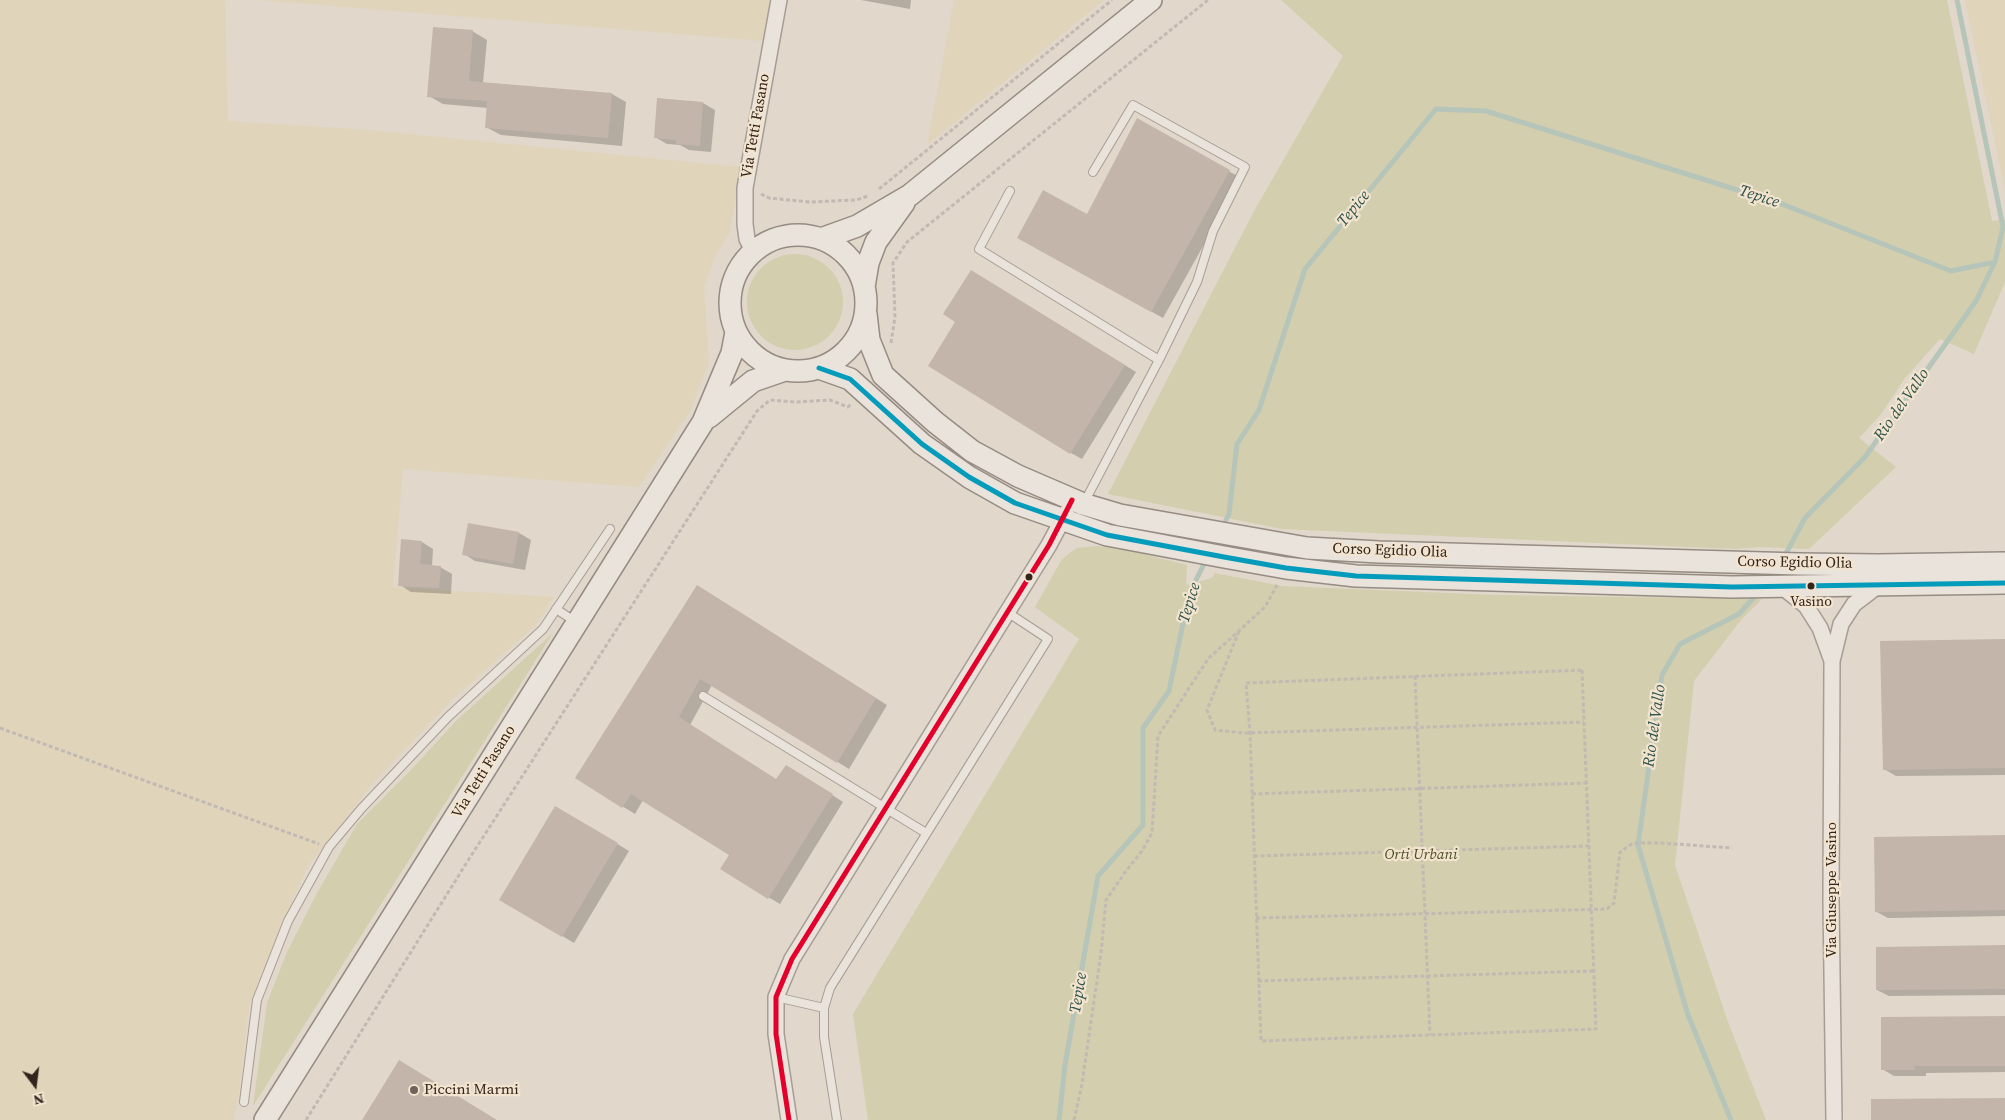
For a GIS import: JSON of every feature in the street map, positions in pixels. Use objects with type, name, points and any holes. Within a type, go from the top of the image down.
[{"type":"street","name":"Via Tetti Fasano","points":[[753,251],[745,224],[745,188],[779,0]]},
{"type":"street","points":[[821,239],[857,226],[910,195],[1151,0]]},
{"type":"street","points":[[864,287],[856,266],[841,250],[821,239],[804,235],[786,236],[769,242],[753,251],[739,268],[731,288],[730,310],[736,332],[748,349],[765,363],[785,370],[802,371],[819,368],[835,360],[850,348],[860,332],[866,314],[864,287],[868,264],[876,242],[910,195]]},
{"type":"street","name":"Corso Egidio Olia","points":[[866,314],[869,340],[883,375],[972,451],[1018,476],[1078,502],[1120,515],[1307,548],[1379,552],[1878,565],[1966,573],[2005,583]]},
{"type":"street","name":"Via Tetti Fasano","points":[[264,1120],[703,422],[732,353],[736,332]]},
{"type":"street","name":"Corso Egidio Olia","points":[[819,368],[850,378],[922,444],[969,477],[1015,503],[1107,535],[1224,558],[1286,568],[1356,576],[1732,587],[1879,585],[1966,573],[2005,563]]},
{"type":"street","name":"Via Tetti Fasano","points":[[703,422],[752,381],[785,370]]},
{"type":"street","points":[[789,1120],[776,1034],[776,997],[792,959],[1062,520],[1078,502]]},
{"type":"street","name":"Via Giuseppe Vasino","points":[[1834,1120],[1831,910],[1832,661],[1841,624],[1854,604],[1879,585]]},
{"type":"street","name":"Via Giuseppe Vasino","points":[[1781,586],[1806,606],[1820,628],[1832,661]]},
{"type":"lane","points":[[1078,502],[1159,360],[1197,282],[1213,230],[1245,167],[1133,105],[1093,172]]},
{"type":"lane","points":[[1010,191],[978,249],[1159,360]]},
{"type":"lane","points":[[244,1102],[257,1000],[288,921],[329,847],[361,809],[448,717],[543,629],[610,528]]},
{"type":"lane","points":[[556,609],[577,622]]},
{"type":"lane","points":[[837,1120],[824,1037],[824,1008],[830,988],[1048,639],[1007,612]]},
{"type":"lane","points":[[703,696],[926,833]]},
{"type":"lane","points":[[776,997],[824,1008]]},
{"type":"path","points":[[745,188],[769,198],[810,202],[856,200],[873,194],[1112,0]]},
{"type":"path","points":[[891,344],[895,316],[893,263],[907,242],[1208,0]]},
{"type":"path","points":[[306,1120],[469,859],[757,411],[770,400],[795,402],[830,400],[848,407],[852,402]]},
{"type":"path","points":[[1074,1120],[1082,1084],[1101,953],[1106,900],[1142,851],[1152,834],[1158,736],[1208,659],[1265,606],[1286,568]]},
{"type":"path","points":[[1241,628],[1207,710],[1215,730],[1250,733],[1584,722]]},
{"type":"path","points":[[1582,670],[1596,1029],[1261,1041],[1250,733],[1246,683],[1415,676],[1582,670]]},
{"type":"path","points":[[1415,676],[1430,1035]]},
{"type":"path","points":[[0,728],[329,847]]},
{"type":"path","points":[[1252,794],[1586,783]]},
{"type":"path","points":[[1256,918],[1608,910],[1614,903],[1620,852],[1632,843],[1732,848]]},
{"type":"path","points":[[1254,856],[1589,846]]},
{"type":"path","points":[[1258,981],[1593,971]]},
{"type":"shaded area","points":[[0,0],[225,0],[228,121],[370,130],[741,167],[730,232],[715,257],[704,287],[709,363],[691,410],[639,487],[403,469],[393,587],[554,597],[537,624],[455,697],[373,783],[308,866],[279,930],[249,1007],[234,1120],[0,1120]]},
{"type":"shaded area","points":[[258,0],[772,0],[764,41]]},
{"type":"shaded area","points":[[954,0],[1104,0],[927,145]]},
{"type":"shaded area","points":[[1965,0],[2005,0],[2005,190]]},
{"type":"green space","points":[[1281,0],[1947,0],[1992,221],[2005,220],[2005,282],[1974,354],[1940,339],[1905,378],[1882,413],[1859,438],[1896,467],[1809,549],[1760,547],[1735,549],[1282,529],[1108,494],[1253,213],[1343,56]]},
{"type":"green space","points":[[795,254],[813,258],[829,268],[839,284],[843,302],[839,320],[829,336],[813,346],[795,350],[777,346],[761,336],[751,320],[747,302],[751,284],[761,268],[777,258]]},
{"type":"green space","name":"Orti Urbani","points":[[1096,546],[1127,550],[1187,565],[1186,585],[1212,578],[1215,573],[1282,586],[1494,595],[1762,599],[1741,620],[1694,681],[1675,865],[1728,1022],[1766,1120],[868,1120],[853,1014],[1079,639],[1035,607],[1062,559],[1077,548]]},
{"type":"green space","points":[[553,633],[253,1106],[267,1003],[287,952],[317,893],[357,824],[411,770],[456,721]]},
{"type":"building","points":[[433,27],[473,30],[469,81],[612,93],[608,138],[485,128],[487,101],[427,97]]},
{"type":"building","points":[[657,98],[703,102],[700,146],[676,144],[676,140],[654,138]]},
{"type":"building","points":[[1137,118],[1230,170],[1151,312],[1017,238],[1043,190],[1087,214]]},
{"type":"building","points":[[971,270],[1125,365],[1070,454],[928,366],[955,322],[943,314]]},
{"type":"building","points":[[468,523],[519,532],[513,564],[462,555]]},
{"type":"building","points":[[401,539],[422,541],[420,564],[441,566],[439,588],[398,586]]},
{"type":"building","points":[[697,585],[876,698],[837,763],[700,679],[679,717],[776,779],[786,765],[833,794],[768,899],[720,869],[729,855],[631,794],[622,808],[575,778]]},
{"type":"building","points":[[2005,639],[2005,768],[1883,770],[1880,641]]},
{"type":"building","points":[[555,806],[618,843],[562,937],[499,900]]},
{"type":"building","points":[[2005,835],[2005,910],[1875,912],[1874,837]]},
{"type":"building","points":[[2005,945],[2005,989],[1876,990],[1876,947]]},
{"type":"building","points":[[2005,1016],[2005,1066],[1914,1066],[1915,1070],[1881,1070],[1881,1017]]},
{"type":"building","name":"Piccini Marmi","points":[[399,1060],[497,1120],[362,1120]]},
{"type":"building","points":[[2005,1098],[2005,1120],[1871,1120],[1871,1099]]},
{"type":"waterway","name":"Tepice","points":[[1222,528],[1229,514],[1237,444],[1259,410],[1305,269],[1436,109],[1486,111],[1782,204],[1951,271],[1995,262],[2003,227],[1957,0]]},
{"type":"waterway","name":"Rio del Vallo","points":[[1783,559],[1805,518],[1865,457],[1976,301],[1995,262]]},
{"type":"waterway","name":"Tepice","points":[[1059,1120],[1065,1065],[1098,876],[1143,825],[1143,728],[1169,691],[1189,594],[1207,558]]},
{"type":"waterway","name":"Rio del Vallo","points":[[1731,1120],[1688,1015],[1638,845],[1662,675],[1680,644],[1739,614],[1758,593]]},
{"type":"transit line","points":[[819,368],[850,379],[922,444],[969,477],[1015,503],[1107,535],[1224,557],[1286,568],[1356,576],[1732,587],[2005,583]]},
{"type":"transit line","points":[[789,1120],[776,1034],[776,997],[792,959],[1049,545],[1072,500]]},
{"type":"place","name":"Vasino","points":[[1811,586]]},
{"type":"place","name":"Piccini Marmi","points":[[414,1090]]}]
